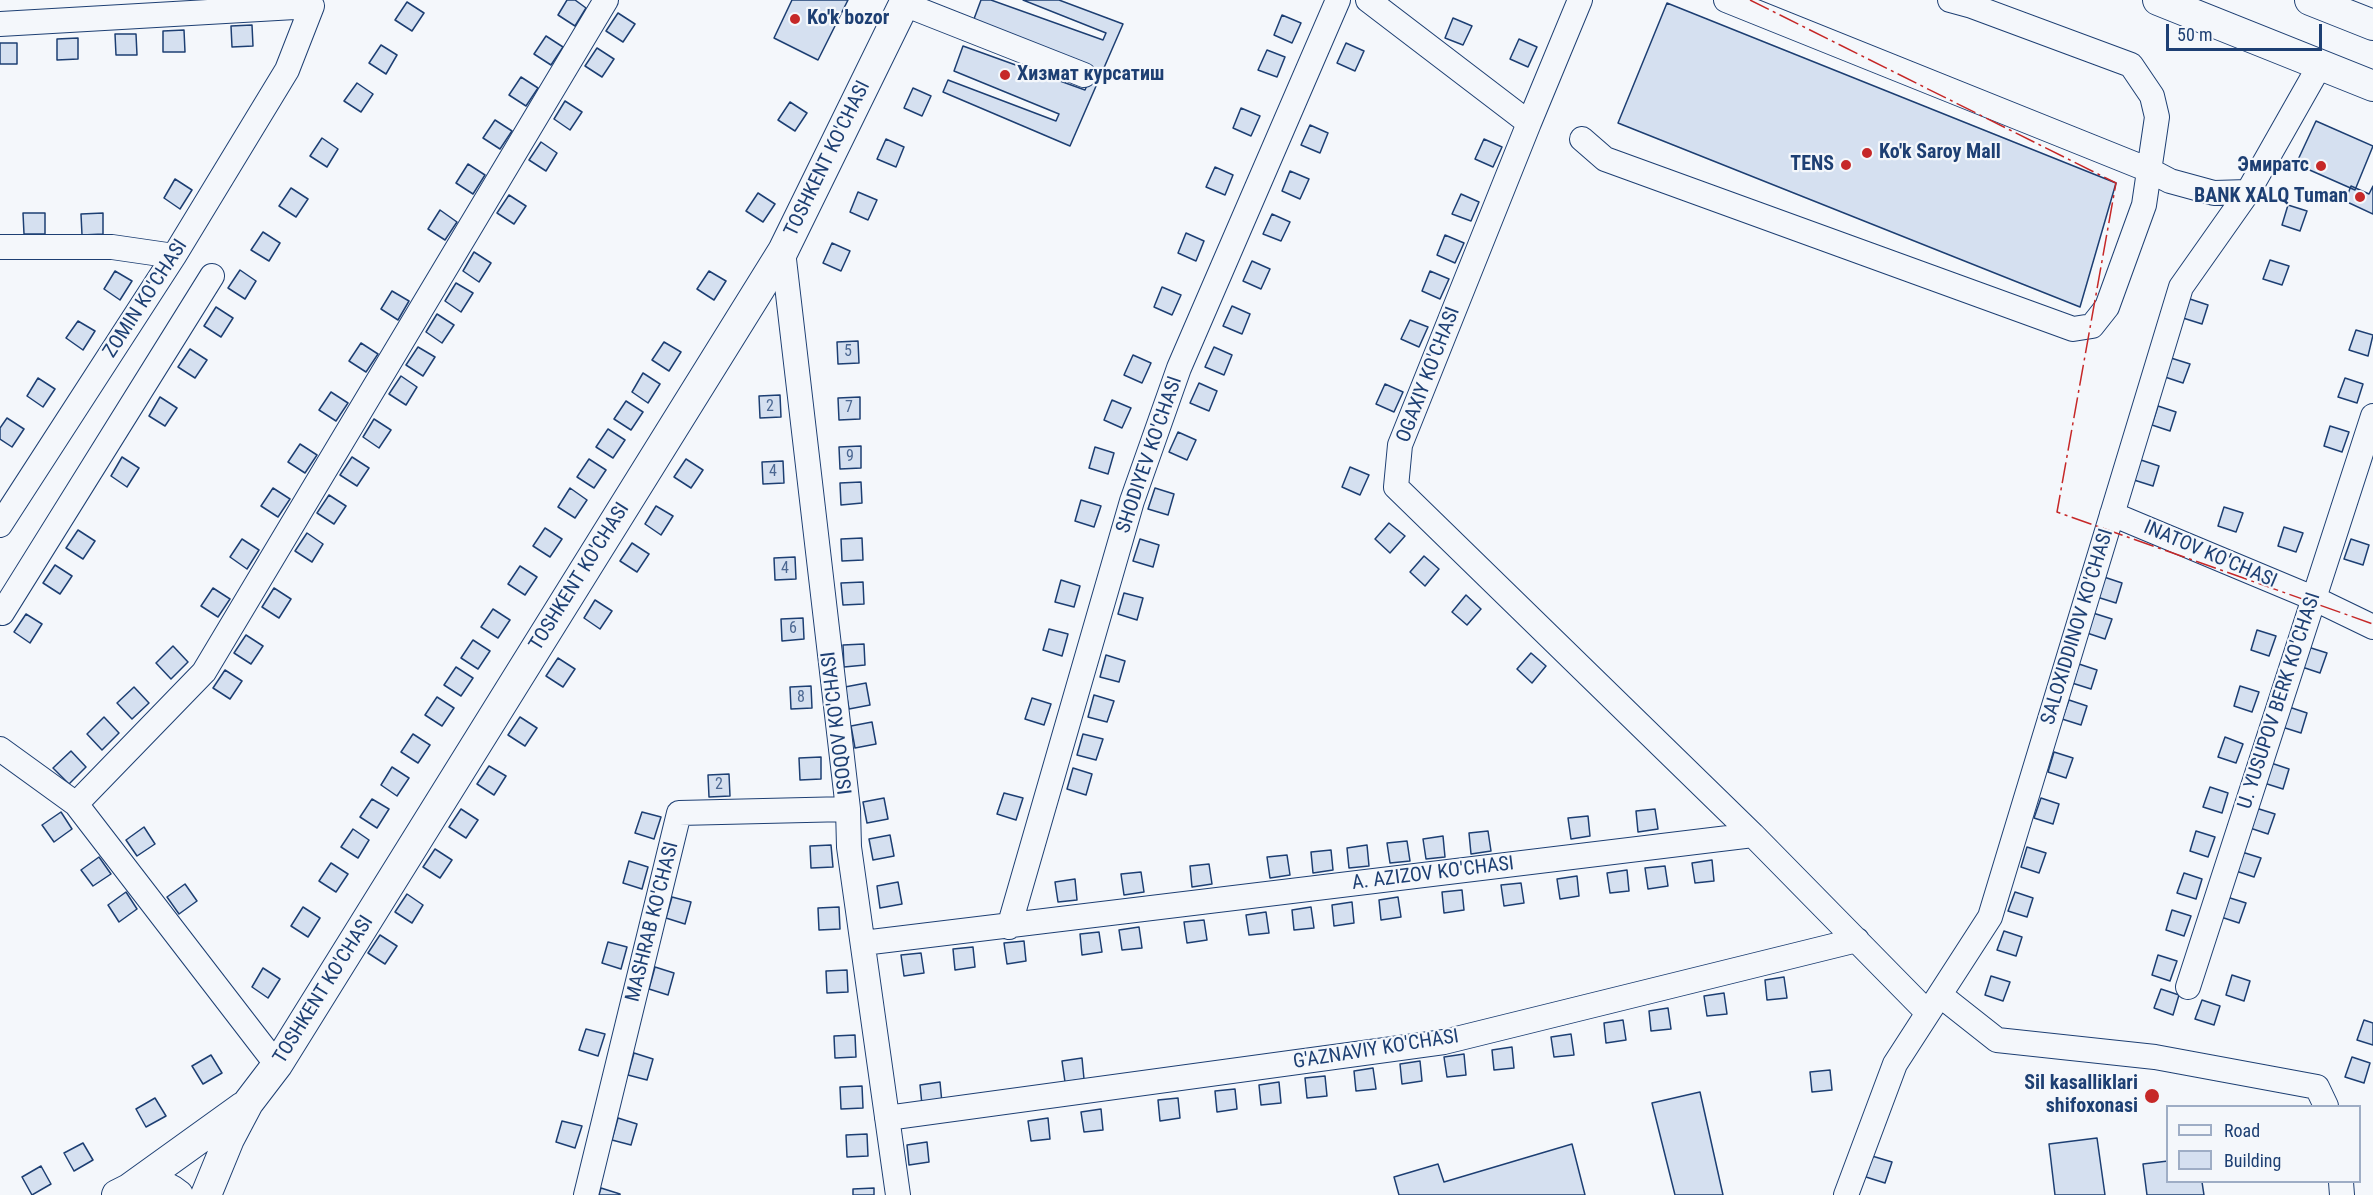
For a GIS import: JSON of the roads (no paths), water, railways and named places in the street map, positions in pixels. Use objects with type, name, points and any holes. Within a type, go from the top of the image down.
[{"type":"main road","points":[[2158,0],[2373,86]]},
{"type":"main road","points":[[2310,0],[2344,7],[2373,25]]},
{"type":"main road","name":"TOSHKENT KO'CHASI","points":[[206,1195],[229,1139],[248,1103],[277,1065],[783,251],[905,2]]},
{"type":"main road","points":[[122,1193],[248,1103]]},
{"type":"main road","points":[[122,1193],[147,1184],[166,1187],[178,1195]]},
{"type":"street","points":[[76,804],[204,672],[606,0]]},
{"type":"street","name":"SHODIYEV KO'CHASI","points":[[1009,927],[1132,501],[1179,368],[1338,0]]},
{"type":"street","points":[[1368,0],[1529,123],[1581,0]]},
{"type":"street","points":[[1726,0],[2149,170],[2170,181],[2214,193],[2248,192]]},
{"type":"street","points":[[1582,139],[1605,159],[2073,329],[2092,326],[2107,307],[2144,205],[2157,117],[2152,96],[2131,65],[1950,0]]},
{"type":"street","points":[[905,2],[1084,75]]},
{"type":"street","name":"ZOMIN KO'CHASI","points":[[0,24],[312,6],[287,70],[174,256],[0,525]]},
{"type":"street","name":"SALOXIDDINOV KO'CHASI","points":[[1846,1195],[1896,1064],[1990,917],[2181,288],[2248,192],[2320,65]]},
{"type":"street","name":"OGAXIY KO'CHASI","points":[[1529,123],[1400,445],[1396,487],[1753,835]]},
{"type":"street","points":[[0,247],[112,247],[174,256]]},
{"type":"street","name":"ISOQOV KO'CHASI","points":[[783,251],[848,809],[849,847],[898,1195]]},
{"type":"street","points":[[1,613],[212,276]]},
{"type":"street","name":"U. YUSUPOV BERK KO'CHASI","points":[[2188,987],[2373,416]]},
{"type":"street","name":"INATOV KO'CHASI","points":[[2112,514],[2313,598],[2373,627]]},
{"type":"street","points":[[0,749],[76,804],[277,1065]]},
{"type":"street","name":"MASHRAB KO'CHASI","points":[[586,1195],[679,813],[848,809]]},
{"type":"street","points":[[1753,835],[1857,940],[1935,1004],[1997,1040],[2155,1057],[2317,1087],[2325,1105]]},
{"type":"street","name":"A. AZIZOV KO'CHASI","points":[[863,944],[1753,835]]},
{"type":"street","name":"G'AZNAVIY KO'CHASI","points":[[887,1118],[1444,1042],[1857,940]]},
{"type":"place","name":"Ko'k bozor","points":[[795,19]]},
{"type":"place","name":"Хизмат курсатиш","points":[[1005,75]]},
{"type":"place","name":"Ko'k Saroy Mall","points":[[1867,153]]},
{"type":"place","name":"TENS","points":[[1846,165]]},
{"type":"place","name":"Эмиратс","points":[[2321,166]]},
{"type":"place","name":"BANK XALQ Tuman","points":[[2360,197]]},
{"type":"place","name":"Sil kasalliklari shifoxonasi","points":[[2152,1096]]}]
